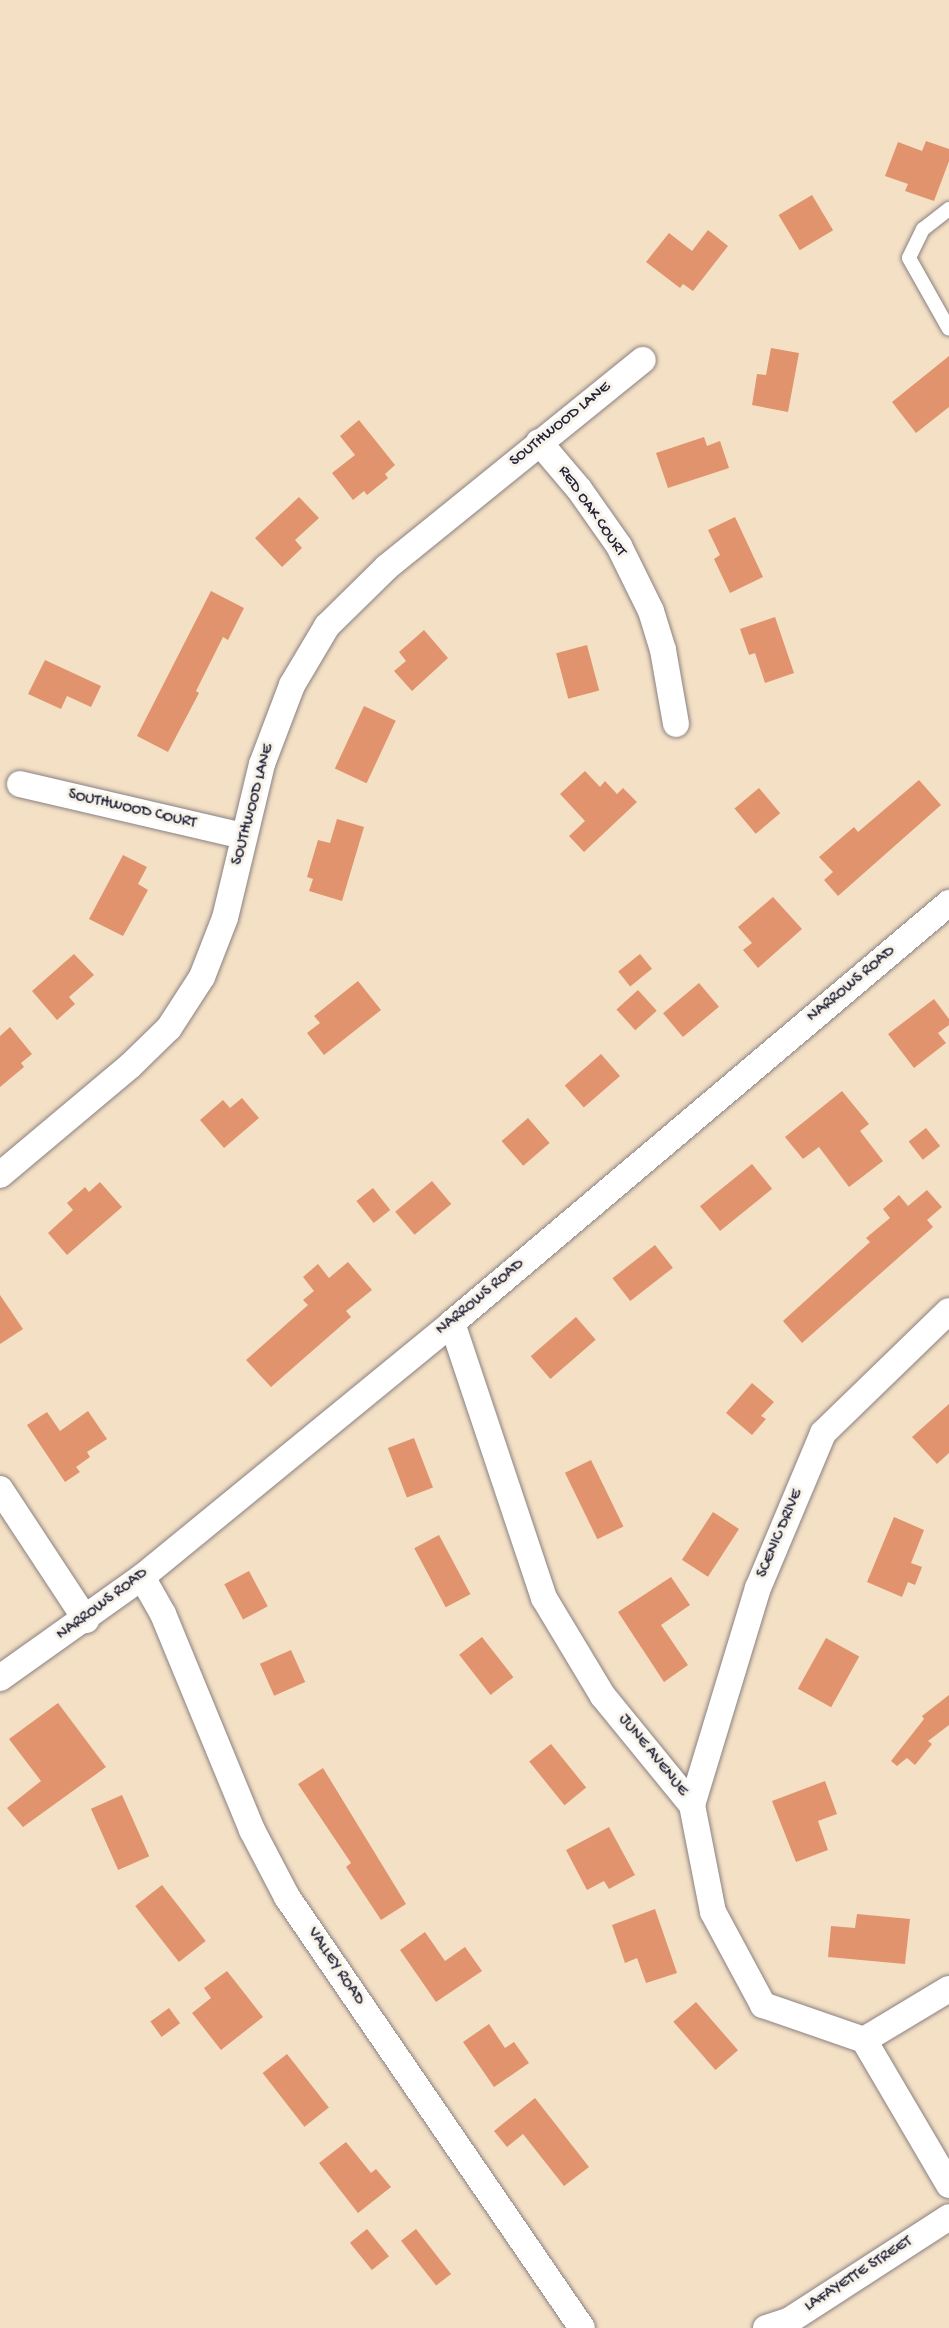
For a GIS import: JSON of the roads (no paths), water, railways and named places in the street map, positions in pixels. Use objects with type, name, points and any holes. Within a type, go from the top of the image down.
[{"type":"street","name":"SOUTHWOOD LANE","points":[[0,1175],[130,1066],[169,1028],[202,977],[225,918],[262,764],[292,685],[327,626],[387,567],[643,360]]},
{"type":"street","name":"RED OAK COURT","points":[[539,442],[579,489],[619,546],[642,593],[663,650],[676,724]]},
{"type":"street","name":"SOUTHWOOD COURT","points":[[20,784],[244,836]]},
{"type":"street","name":"NARROWS ROAD","points":[[0,1678],[86,1620],[142,1577],[452,1323],[948,906]]},
{"type":"street","name":"SCENIC DRIVE","points":[[692,1805],[758,1588],[823,1433],[949,1311]]},
{"type":"street","name":"JUNE AVENUE","points":[[452,1323],[544,1599],[603,1696],[692,1805],[712,1912],[763,2005],[864,2040]]},
{"type":"street","points":[[0,1489],[86,1620]]},
{"type":"street","name":"VALLEY ROAD","points":[[142,1577],[163,1614],[252,1830],[287,1897],[582,2328]]},
{"type":"street","points":[[949,1989],[864,2040],[949,2186]]},
{"type":"street","name":"LAFAYETTE STREET","points":[[766,2328],[790,2320],[949,2217]]},
{"type":"lane","points":[[949,209],[923,229],[909,258],[949,329]]}]
